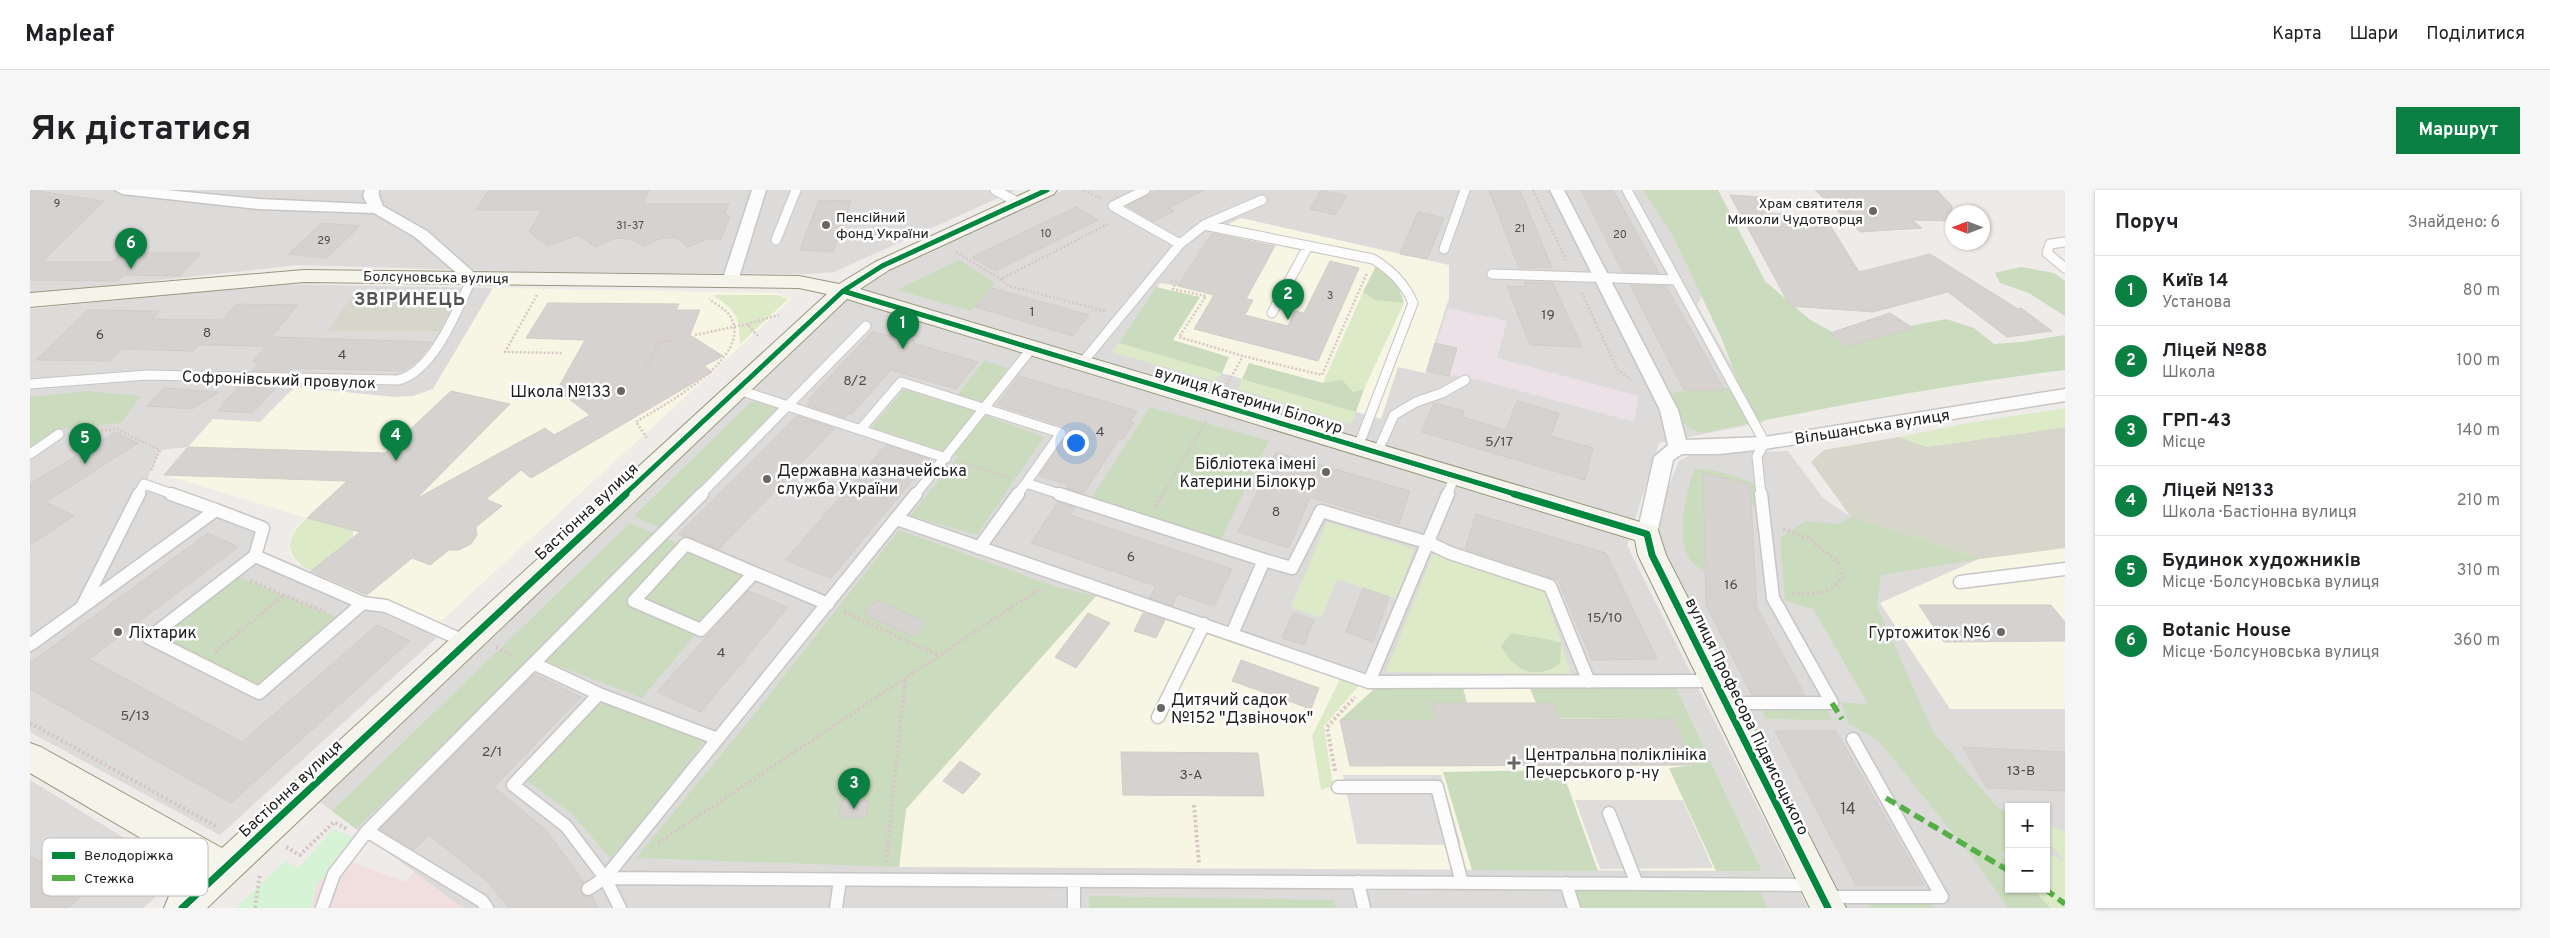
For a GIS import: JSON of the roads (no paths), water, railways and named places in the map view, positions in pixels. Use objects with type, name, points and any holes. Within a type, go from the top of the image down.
[{"type":"street","points":[[122,190],[258,204],[377,209],[422,234],[472,278]]},
{"type":"street","points":[[372,190],[371,196],[377,209]]},
{"type":"street","points":[[730,281],[759,190]]},
{"type":"street","name":"Бастіонна вулиця","points":[[208,883],[842,291],[882,266],[1048,190]]},
{"type":"street","points":[[1557,190],[1669,410],[1678,448]]},
{"type":"street","name":"Болсуновська вулиця","points":[[30,300],[277,277],[799,282],[842,291]]},
{"type":"street","name":"вулиця Катерини Білокур","points":[[842,291],[1647,534]]},
{"type":"street","name":"Вільшанська вулиця","points":[[1678,448],[1720,448],[1765,443],[2065,395]]},
{"type":"street","name":"вулиця Професора Підвисоцького","points":[[1678,448],[1664,457],[1647,534],[1652,555],[1822,897]]},
{"type":"street","points":[[30,757],[174,838]]},
{"type":"street","points":[[208,858],[224,868]]},
{"type":"street","name":"Бастіонна вулиця","points":[[182,908],[195,896]]},
{"type":"lane","points":[[776,240],[796,190]]},
{"type":"lane","points":[[994,190],[1019,203]]},
{"type":"lane","points":[[1145,190],[1113,206],[1180,244]]},
{"type":"lane","points":[[1444,249],[1465,190]]},
{"type":"lane","points":[[897,519],[1204,624],[1308,663],[1369,682],[1589,682],[1832,703],[1773,598],[1757,456],[1765,443],[1627,190]]},
{"type":"lane","points":[[1082,363],[1180,244],[1204,225],[1262,200]]},
{"type":"lane","points":[[1204,225],[1373,259],[1400,279],[1413,303],[1367,450]]},
{"type":"lane","points":[[2065,242],[2050,244],[2048,253],[2065,268]]},
{"type":"lane","points":[[1272,314],[1308,246]]},
{"type":"lane","points":[[1492,274],[1676,280]]},
{"type":"lane","name":"Софронівський провулок","points":[[30,384],[147,375],[390,382],[405,379],[418,371],[430,354],[472,278]]},
{"type":"lane","points":[[322,908],[334,874],[364,834],[535,664],[866,326]]},
{"type":"lane","points":[[588,889],[606,878],[897,519],[1032,348]]},
{"type":"lane","points":[[1367,450],[1394,415],[1416,402],[1442,393],[1465,380]]},
{"type":"lane","points":[[860,430],[901,382],[1061,433],[979,548]]},
{"type":"lane","points":[[736,389],[946,458]]},
{"type":"lane","points":[[30,454],[59,434]]},
{"type":"lane","points":[[1369,682],[1429,543],[1455,476]]},
{"type":"lane","points":[[1026,483],[1292,568],[1321,511],[1429,543],[1450,553],[1550,586],[1589,682]]},
{"type":"lane","points":[[82,607],[144,484],[263,528],[254,556],[149,638],[259,692],[363,604]]},
{"type":"lane","points":[[30,644],[216,510]]},
{"type":"lane","points":[[754,572],[701,630],[634,601],[686,544],[754,572],[828,604]]},
{"type":"lane","points":[[254,556],[363,604],[386,606],[466,642]]},
{"type":"lane","points":[[1232,634],[1264,560]]},
{"type":"lane","points":[[1960,582],[2065,568]]},
{"type":"lane","points":[[1158,717],[1204,624]]},
{"type":"lane","points":[[535,664],[599,694],[718,739]]},
{"type":"lane","points":[[599,694],[514,785],[566,826],[606,878],[620,908]]},
{"type":"lane","points":[[606,878],[1637,884],[1822,897],[1942,897],[1853,739]]},
{"type":"lane","points":[[1338,787],[1437,787],[1462,883]]},
{"type":"lane","points":[[1609,813],[1637,884]]},
{"type":"lane","points":[[364,834],[482,901],[487,908]]},
{"type":"lane","points":[[836,908],[840,880]]},
{"type":"lane","points":[[1074,881],[1074,908]]},
{"type":"lane","points":[[1358,882],[1364,908]]},
{"type":"lane","points":[[1566,884],[1574,908]]},
{"type":"place","name":"Храм святителя Миколи Чудотворця","points":[[1873,211]]},
{"type":"place","name":"Пенсійний фонд України","points":[[826,225]]},
{"type":"place","name":"Botanic House","points":[[131,269]]},
{"type":"place","name":"Ліцей №88","points":[[1288,320]]},
{"type":"place","name":"Київ 14","points":[[903,349]]},
{"type":"place","name":"Школа №133","points":[[621,391]]},
{"type":"place","name":"Ліцей №133","points":[[396,461]]},
{"type":"place","name":"Будинок художників","points":[[85,464]]},
{"type":"place","name":"Бібліотека імені Катерини Білокур","points":[[1326,472]]},
{"type":"place","name":"Державна казначейська служба України","points":[[767,479]]},
{"type":"place","name":"Ліхтарик","points":[[118,632]]},
{"type":"place","name":"Гуртожиток №6","points":[[2001,632]]},
{"type":"place","name":"Дитячий садок №152 \"Дзвіночок\"","points":[[1161,708]]},
{"type":"place","name":"Центральна поліклініка Печерського р-ну","points":[[1514,763]]},
{"type":"place","name":"ГРП-43","points":[[854,809]]},
{"type":"district","name":"ЗВІРИНЕЦЬ","points":[[410,299]]}]
